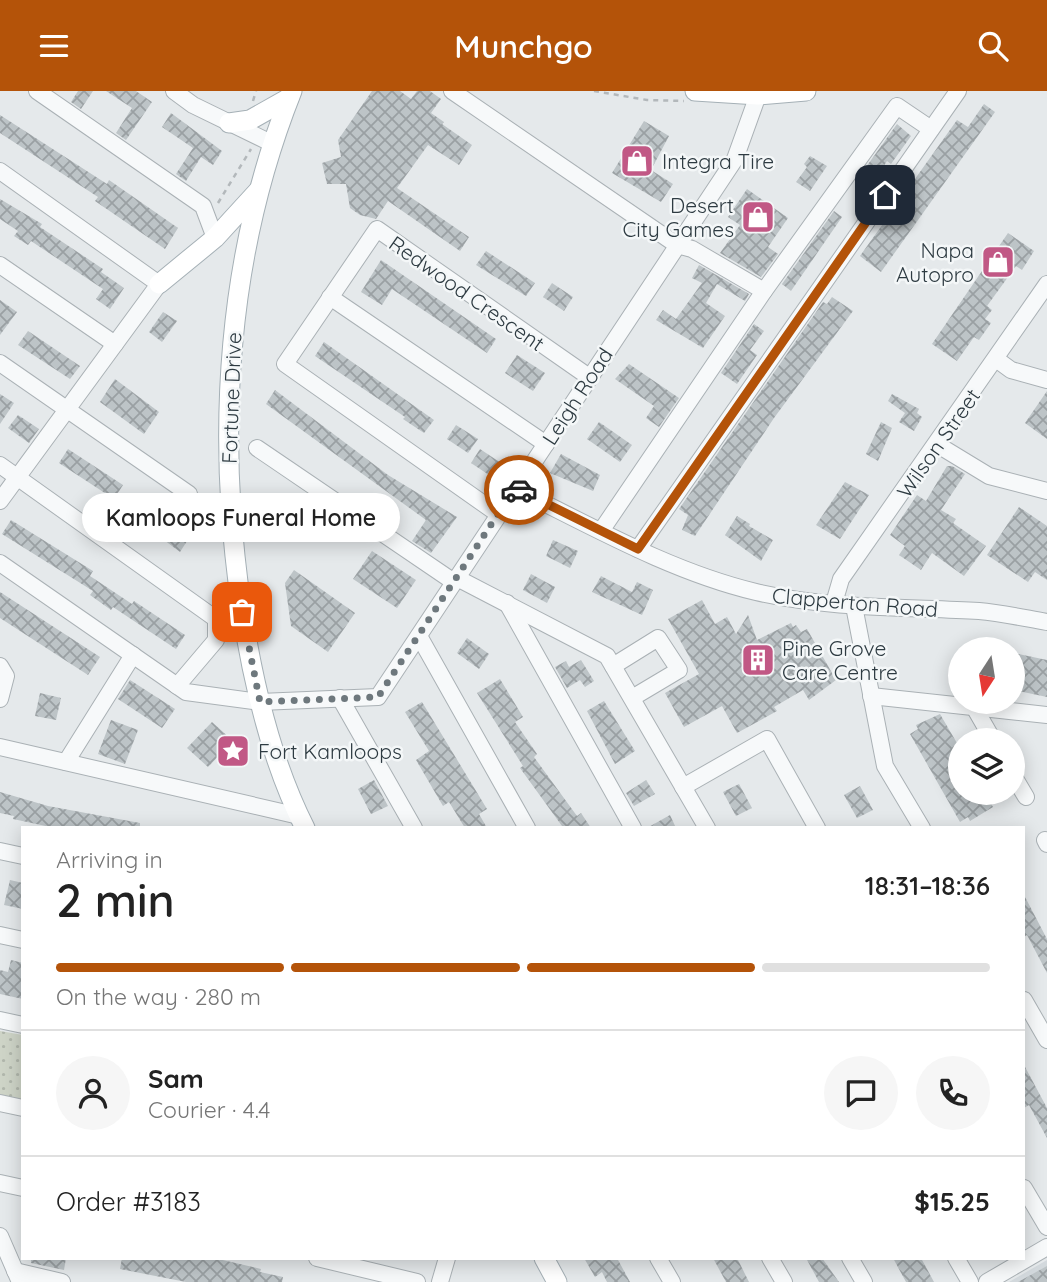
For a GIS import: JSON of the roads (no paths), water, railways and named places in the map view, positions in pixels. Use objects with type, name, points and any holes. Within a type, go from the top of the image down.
[{"type":"main road","points":[[692,96],[806,91]]},
{"type":"main road","points":[[229,123],[250,120],[290,95]]},
{"type":"main road","name":"Fortune Drive","points":[[290,95],[271,143],[258,190],[234,324],[228,478],[242,612],[260,702],[302,822]]},
{"type":"main road","points":[[159,284],[215,238],[258,190]]},
{"type":"main road","points":[[545,1260],[557,1282]]},
{"type":"street","points":[[37,91],[202,206],[215,238]]},
{"type":"street","points":[[174,91],[197,98],[229,123],[271,143]]},
{"type":"street","points":[[452,91],[677,245],[692,249],[764,291]]},
{"type":"street","points":[[638,549],[958,91]]},
{"type":"street","name":"Leigh Road","points":[[0,563],[186,692],[260,702],[378,697],[735,159],[758,95]]},
{"type":"street","points":[[601,531],[895,99],[932,128]]},
{"type":"street","points":[[0,171],[159,284],[0,501]]},
{"type":"street","name":"Redwood Crescent","points":[[498,514],[285,364],[377,229],[589,377]]},
{"type":"street","points":[[0,265],[115,344]]},
{"type":"street","name":"Wilson Street","points":[[834,603],[841,579],[938,445],[1047,284]]},
{"type":"street","points":[[330,297],[546,444]]},
{"type":"street","points":[[996,359],[1012,370],[1047,380]]},
{"type":"street","points":[[0,363],[189,494]]},
{"type":"street","points":[[938,445],[989,475],[1047,491]]},
{"type":"street","points":[[257,448],[455,580],[507,603],[607,656],[706,826]]},
{"type":"street","points":[[0,465],[216,619],[216,640],[177,686]]},
{"type":"street","name":"Clapperton Road","points":[[516,489],[638,549],[729,585],[760,593],[854,606],[982,612],[1047,622]]},
{"type":"street","points":[[507,603],[632,826]]},
{"type":"street","points":[[854,606],[885,766],[921,826]]},
{"type":"street","points":[[419,636],[526,826]]},
{"type":"street","points":[[613,666],[658,638],[680,670],[632,698]]},
{"type":"street","points":[[66,762],[133,655]]},
{"type":"street","points":[[0,666],[4,668],[6,676],[0,699]]},
{"type":"street","points":[[871,696],[948,704]]},
{"type":"street","points":[[340,698],[413,826]]},
{"type":"street","points":[[1026,713],[1047,715]]},
{"type":"street","points":[[683,787],[767,739],[816,826]]},
{"type":"street","points":[[0,747],[302,822]]},
{"type":"street","points":[[0,851],[21,856]]},
{"type":"street","points":[[0,935],[21,940]]},
{"type":"street","points":[[1025,1002],[1036,1026],[1047,1040]]},
{"type":"street","points":[[0,1020],[21,1025]]},
{"type":"street","points":[[0,1103],[21,1108]]},
{"type":"street","points":[[0,1183],[21,1188]]},
{"type":"street","points":[[1025,1190],[1047,1227]]},
{"type":"street","points":[[0,1236],[17,1277],[62,1282]]},
{"type":"street","points":[[1025,1260],[1047,1247]]},
{"type":"street","points":[[325,1260],[417,1282]]},
{"type":"street","points":[[440,1282],[446,1260]]},
{"type":"street","points":[[659,1260],[672,1282]]},
{"type":"street","points":[[771,1260],[784,1282]]},
{"type":"street","points":[[851,1260],[863,1282]]},
{"type":"street","points":[[957,1260],[970,1282]]},
{"type":"street","points":[[987,1282],[1025,1260]]},
{"type":"place","name":"Integra Tire","points":[[637,161]]},
{"type":"place","name":"Desert City Games","points":[[758,217]]},
{"type":"place","name":"Napa Autopro","points":[[998,262]]},
{"type":"place","name":"Kamloops Funeral Home","points":[[242,612]]},
{"type":"place","name":"Pine Grove Care Centre","points":[[758,660]]},
{"type":"place","name":"Fort Kamloops","points":[[233,751]]}]
